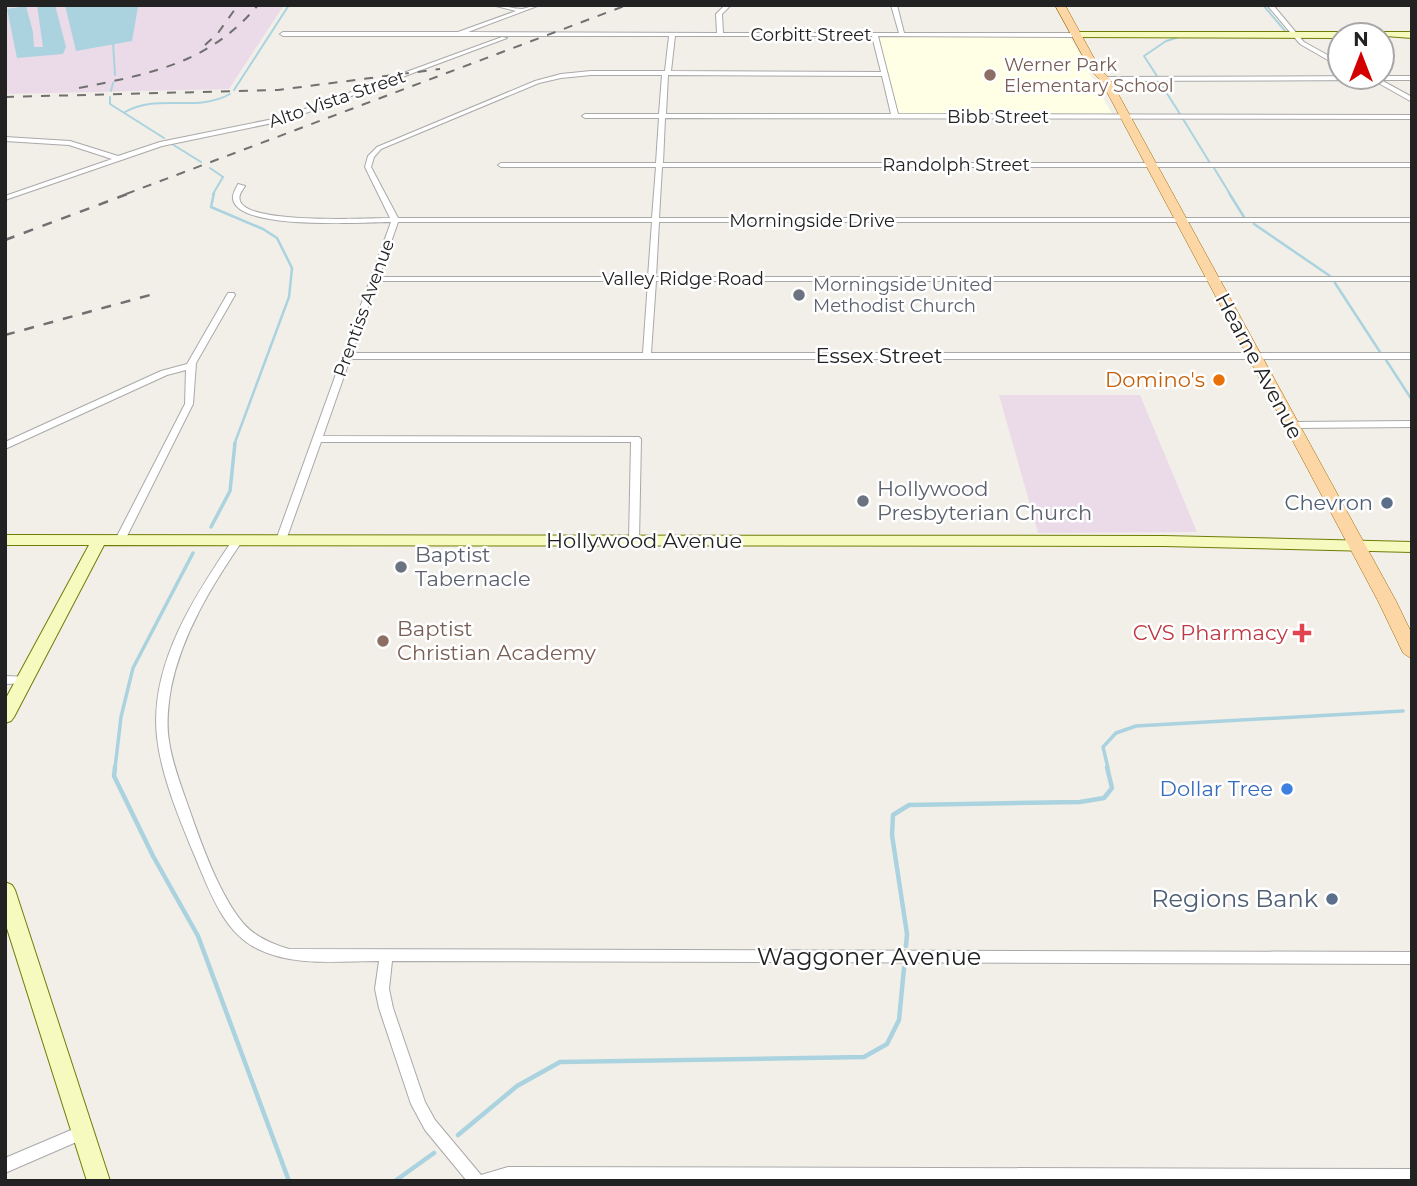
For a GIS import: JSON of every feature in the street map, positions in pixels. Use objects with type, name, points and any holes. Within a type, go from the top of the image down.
[{"type":"main road","name":"Hearne Avenue","points":[[1060,5],[1096,71],[1105,79],[1182,220],[1387,601],[1412,653]]},
{"type":"main road","name":"Hearne Avenue","points":[[1072,5],[1109,74],[1105,79]]},
{"type":"main road","name":"Corbitt Street","points":[[1076,35],[1326,35]]},
{"type":"main road","name":"Hollywood Avenue","points":[[5,540],[1240,541],[1285,546],[1412,537]]},
{"type":"main road","points":[[5,717],[99,540]]},
{"type":"main road","name":"Hollywood Avenue","points":[[1353,541],[1412,547]]},
{"type":"main road","points":[[5,890],[99,1181]]},
{"type":"street","points":[[495,5],[524,10]]},
{"type":"street","points":[[457,34],[537,5]]},
{"type":"street","points":[[720,35],[719,14],[728,5]]},
{"type":"street","points":[[894,5],[902,35]]},
{"type":"street","points":[[1270,5],[1294,35],[1326,58]]},
{"type":"street","name":"Corbitt Street","points":[[283,34],[1076,35]]},
{"type":"street","name":"Alto Vista Street","points":[[5,198],[170,141],[285,119],[513,35]]},
{"type":"street","points":[[647,356],[662,117],[672,35]]},
{"type":"street","points":[[875,35],[895,117]]},
{"type":"street","name":"Prentiss Avenue","points":[[281,540],[395,220],[368,167],[374,152],[391,141],[537,82],[561,76],[666,73],[884,74]]},
{"type":"street","points":[[1105,79],[1326,78]]},
{"type":"street","points":[[1395,91],[1412,100]]},
{"type":"street","name":"Bibb Street","points":[[585,116],[1412,117]]},
{"type":"street","points":[[5,139],[70,143],[117,158]]},
{"type":"street","name":"Randolph Street","points":[[500,165],[1412,165]]},
{"type":"street","name":"Morningside Drive","points":[[241,186],[234,196],[238,206],[260,216],[286,220],[1412,220]]},
{"type":"street","name":"Valley Ridge Road","points":[[374,279],[1412,279]]},
{"type":"street","points":[[120,540],[188,404],[192,389],[191,366],[231,295]]},
{"type":"street","name":"Essex Street","points":[[347,356],[1412,356]]},
{"type":"street","points":[[5,446],[164,373],[191,366]]},
{"type":"street","points":[[1292,425],[1412,424]]},
{"type":"street","points":[[317,439],[636,439],[634,541]]},
{"type":"street","name":"Waggoner Avenue","points":[[237,540],[203,593],[179,646],[162,710],[164,750],[182,803],[225,909],[238,928],[258,946],[289,955],[1412,958]]},
{"type":"street","points":[[5,680],[26,680]]},
{"type":"street","points":[[386,955],[382,989],[386,1008],[418,1104],[430,1125],[477,1181]]},
{"type":"street","points":[[5,1166],[46,1151],[83,1132]]},
{"type":"street","points":[[484,1181],[508,1174],[1412,1176]]},
{"type":"shaded area","points":[[5,5],[284,5],[229,89],[5,94]]},
{"type":"shaded area","name":"Werner Park Elementary School","points":[[879,36],[1070,37],[1112,114],[898,115]]},
{"type":"shaded area","points":[[999,395],[1140,395],[1197,532],[1038,533]]},
{"type":"water","points":[[37,5],[55,5],[66,47],[63,54],[17,58],[7,9],[26,6],[34,47],[43,47]]},
{"type":"water","points":[[65,5],[138,7],[132,41],[76,51]]},
{"type":"waterway","points":[[234,90],[289,5]]},
{"type":"waterway","points":[[1263,5],[1286,32]]},
{"type":"waterway","points":[[1157,76],[1144,56],[1166,41],[1179,37]]},
{"type":"waterway","points":[[113,42],[115,75]]},
{"type":"waterway","points":[[1159,81],[1180,114]]},
{"type":"waterway","points":[[111,91],[113,83]]},
{"type":"waterway","points":[[125,112],[151,104],[204,102],[230,94]]},
{"type":"waterway","points":[[110,97],[110,104],[164,138]]},
{"type":"waterway","points":[[1183,119],[1210,163]]},
{"type":"waterway","points":[[172,144],[201,162]]},
{"type":"waterway","points":[[210,168],[223,177],[213,194]]},
{"type":"waterway","points":[[1214,168],[1230,194]]},
{"type":"waterway","points":[[214,193],[211,207],[263,229],[277,238],[292,268],[289,297],[234,445]]},
{"type":"waterway","points":[[1229,193],[1244,217]]},
{"type":"waterway","points":[[1254,224],[1330,276]]},
{"type":"waterway","points":[[1335,283],[1380,352]]},
{"type":"waterway","points":[[1386,360],[1412,400]]},
{"type":"waterway","points":[[211,527],[230,491],[235,443]]},
{"type":"waterway","points":[[115,768],[121,717],[133,668],[193,553]]},
{"type":"waterway","points":[[1108,768],[1103,747],[1116,733],[1136,726],[1403,711]]},
{"type":"waterway","points":[[115,767],[114,776],[153,856],[198,936],[289,1181]]},
{"type":"waterway","points":[[906,946],[907,934],[892,835],[893,815],[909,805],[1080,802],[1104,798],[1112,788],[1107,767]]},
{"type":"waterway","points":[[458,1135],[517,1086],[560,1062],[864,1057],[887,1044],[899,1020],[904,968]]},
{"type":"waterway","points":[[395,1181],[434,1153]]},
{"type":"railway","points":[[205,45],[218,33],[238,5]]},
{"type":"railway","points":[[79,88],[154,71],[199,53],[239,25],[258,5]]},
{"type":"railway","points":[[126,194],[627,5]]},
{"type":"railway","points":[[5,97],[278,90],[440,69]]},
{"type":"railway","points":[[5,240],[130,193]]},
{"type":"railway","points":[[5,335],[150,295]]},
{"type":"place","name":"Werner Park Elementary School","points":[[990,75]]},
{"type":"place","name":"Morningside United Methodist Church","points":[[799,295]]},
{"type":"place","name":"Domino's","points":[[1219,380]]},
{"type":"place","name":"Hollywood Presbyterian Church","points":[[863,501]]},
{"type":"place","name":"Chevron","points":[[1387,503]]},
{"type":"place","name":"Baptist Tabernacle","points":[[401,567]]},
{"type":"place","name":"CVS Pharmacy","points":[[1302,633]]},
{"type":"place","name":"Baptist Christian Academy","points":[[383,641]]},
{"type":"place","name":"Dollar Tree","points":[[1287,789]]},
{"type":"place","name":"Regions Bank","points":[[1332,899]]}]
